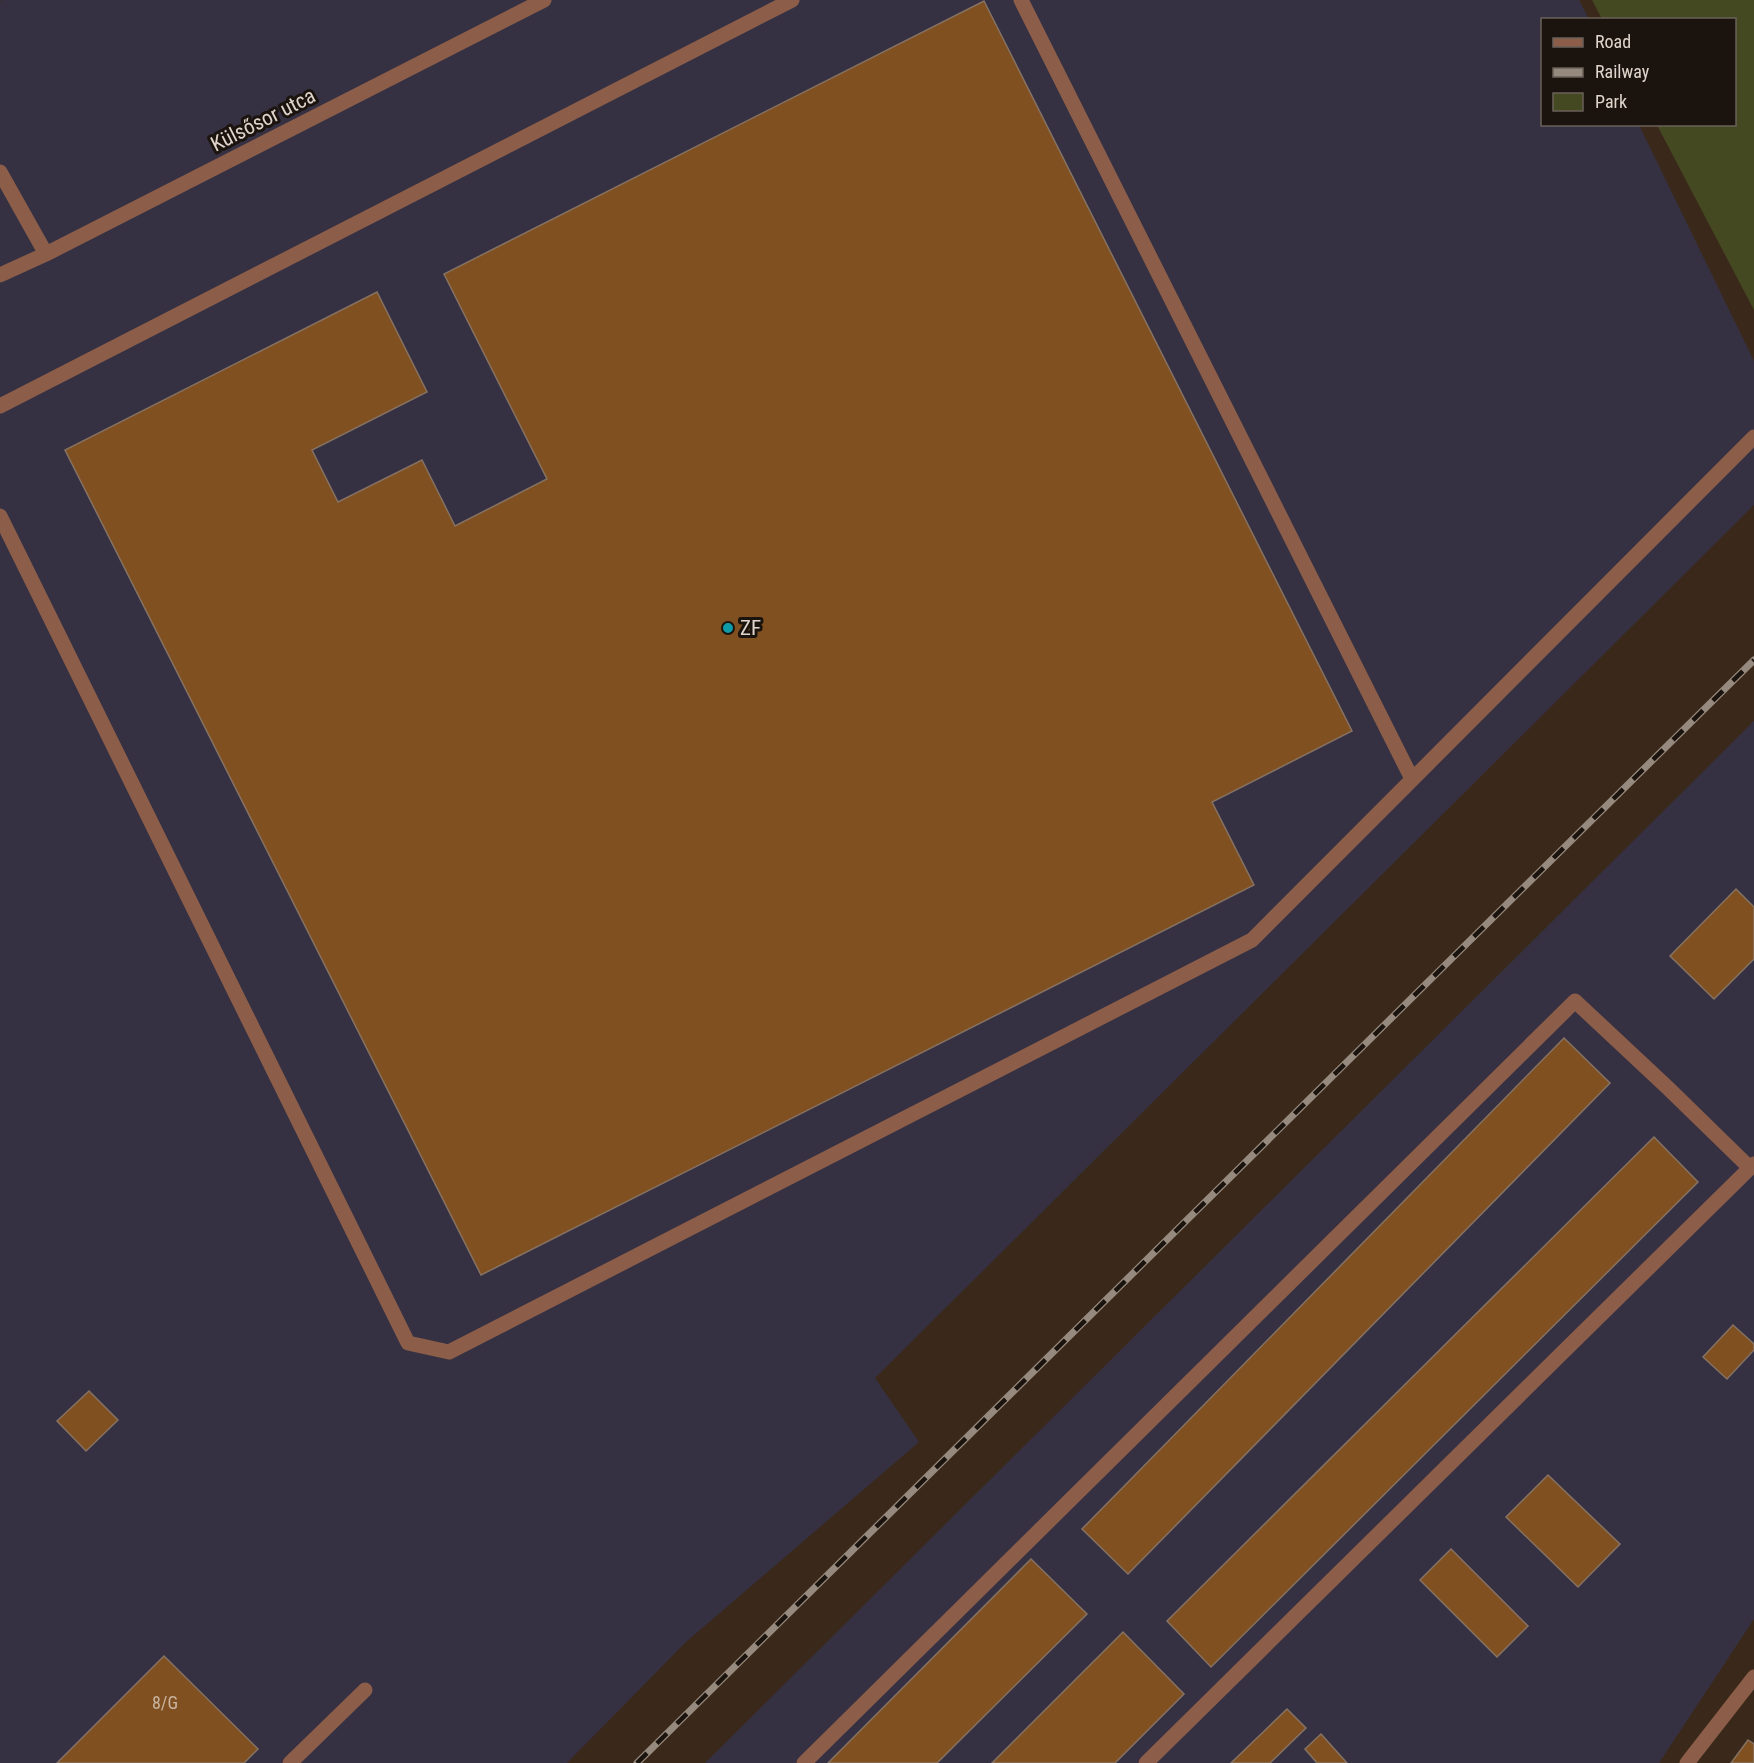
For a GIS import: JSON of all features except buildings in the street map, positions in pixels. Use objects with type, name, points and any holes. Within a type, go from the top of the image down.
[{"type":"street","name":"Külsősor utca","points":[[0,275],[46,254],[544,0]]},
{"type":"street","points":[[0,406],[792,0]]},
{"type":"street","points":[[1021,0],[1412,779]]},
{"type":"street","points":[[0,172],[46,254]]},
{"type":"street","points":[[0,516],[408,1343],[449,1352],[1252,940],[1754,437]]},
{"type":"street","points":[[804,1763],[1575,1000],[1752,1166],[1146,1763]]},
{"type":"street","points":[[1687,1763],[1754,1677]]},
{"type":"street","points":[[290,1763],[365,1690]]},
{"type":"shaded area","points":[[1579,0],[1588,18],[1541,18],[1541,126],[1639,126],[1754,361],[1754,505],[875,1378],[919,1442],[686,1642],[567,1763],[0,1763],[0,1]]},
{"type":"shaded area","points":[[1754,721],[1754,1619],[1659,1763],[705,1763]]},
{"type":"green space","points":[[1592,0],[1754,0],[1754,310],[1658,126],[1736,126],[1736,18],[1601,18]]},
{"type":"railway","points":[[637,1763],[1754,660]]},
{"type":"place","name":"ZF","points":[[728,628]]}]
